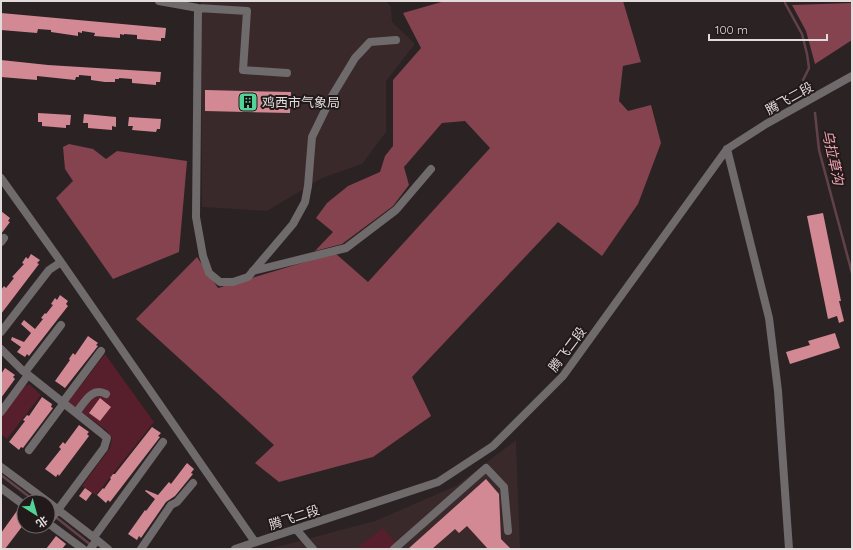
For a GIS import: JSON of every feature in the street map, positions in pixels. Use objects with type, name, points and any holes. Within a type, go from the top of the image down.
[{"type":"street","points":[[158,1],[198,8],[247,11],[243,70],[287,72]]},
{"type":"street","points":[[198,8],[196,217],[202,256],[209,273],[220,282],[233,282],[248,277],[293,224],[305,202],[308,186],[312,137],[332,96],[355,58],[370,42],[396,40]]},
{"type":"street","name":"腾飞二段","points":[[235,549],[438,482],[493,446],[563,376],[727,148],[766,124],[852,76]]},
{"type":"street","points":[[727,148],[769,318],[778,391],[788,549]]},
{"type":"street","points":[[253,271],[346,248],[396,210],[431,169]]},
{"type":"street","points":[[1,178],[255,542]]},
{"type":"street","points":[[1,332],[49,270],[61,262]]},
{"type":"street","points":[[1,412],[26,374],[61,326]]},
{"type":"street","points":[[1,349],[26,374],[107,438],[104,448],[56,514]]},
{"type":"street","points":[[29,450],[101,351]]},
{"type":"street","points":[[76,413],[90,395],[96,392],[106,394]]},
{"type":"street","points":[[90,549],[96,538],[163,442]]},
{"type":"street","points":[[1,467],[37,494]]},
{"type":"street","points":[[394,549],[486,468],[504,487],[508,531]]},
{"type":"street","points":[[141,549],[172,505],[178,502],[193,483]]},
{"type":"street","points":[[1,488],[16,499]]},
{"type":"street","points":[[56,508],[108,549]]},
{"type":"street","points":[[56,529],[83,549]]},
{"type":"street","points":[[296,529],[313,549]]},
{"type":"shaded area","points":[[201,1],[386,1],[391,7],[392,22],[415,44],[386,81],[386,132],[362,164],[322,178],[267,211],[202,207]]},
{"type":"shaded area","points":[[445,1],[623,1],[641,62],[623,66],[619,101],[628,111],[651,105],[661,143],[638,204],[602,256],[558,222],[412,377],[431,416],[373,457],[279,482],[255,463],[274,445],[136,319],[197,257],[218,288],[335,253],[368,282],[490,148],[465,121],[442,123],[404,167],[409,185],[393,206],[342,244],[315,251],[333,232],[316,218],[327,203],[348,186],[380,172],[385,156],[393,146],[393,80],[421,48],[403,13]]},
{"type":"shaded area","points":[[852,3],[852,40],[815,64],[806,31],[792,5]]},
{"type":"shaded area","points":[[69,144],[93,149],[106,159],[117,151],[187,161],[179,252],[113,279],[56,198],[73,181],[65,169],[63,147]]},
{"type":"shaded area","points":[[105,354],[154,422],[96,495],[82,486],[110,448],[112,438],[106,430],[68,402]]},
{"type":"shaded area","points":[[29,384],[41,395],[7,439],[1,434],[1,416],[21,389]]},
{"type":"shaded area","points":[[516,440],[520,549],[269,549],[375,521],[456,486]]},
{"type":"shaded area","points":[[383,528],[396,543],[389,549],[357,548]]},
{"type":"building","points":[[1,13],[166,28],[165,38],[161,38],[161,41],[137,39],[137,35],[124,34],[120,34],[120,38],[94,36],[95,33],[82,31],[82,33],[78,32],[78,36],[51,32],[51,30],[38,29],[37,33],[1,30]]},
{"type":"building","points":[[1,60],[48,65],[161,72],[160,82],[156,82],[156,85],[132,83],[132,79],[119,78],[115,79],[115,82],[105,82],[91,80],[91,76],[79,75],[79,77],[76,77],[75,80],[37,76],[37,80],[1,77]]},
{"type":"building","name":"鸡西市气象局","points":[[205,90],[291,92],[290,113],[205,111]]},
{"type":"building","points":[[38,113],[71,115],[70,125],[66,125],[66,128],[42,126],[42,122],[38,122]]},
{"type":"building","points":[[84,114],[116,117],[116,127],[112,126],[112,130],[88,128],[88,123],[83,123]]},
{"type":"building","points":[[129,117],[161,119],[160,129],[157,129],[156,132],[132,130],[133,126],[128,126]]},
{"type":"building","points":[[1,211],[10,218],[8,221],[10,222],[1,234]]},
{"type":"building","points":[[823,213],[844,321],[839,323],[837,316],[828,319],[807,216]]},
{"type":"building","points":[[31,254],[40,260],[37,263],[39,264],[1,314],[1,290],[4,286],[6,288],[14,278],[12,277],[24,264],[22,263],[26,257],[28,259]]},
{"type":"building","points":[[60,295],[68,301],[66,304],[68,306],[29,356],[27,354],[25,357],[17,352],[21,347],[11,340],[12,337],[24,342],[31,333],[21,324],[24,320],[35,329],[43,319],[41,318],[53,305],[51,304],[55,298],[57,300]]},
{"type":"building","points":[[835,333],[840,348],[790,364],[786,352],[810,345],[808,341]]},
{"type":"building","points":[[88,336],[98,343],[96,345],[98,346],[65,388],[55,381],[70,360],[69,359],[73,353],[75,355]]},
{"type":"building","points":[[5,368],[15,375],[13,377],[15,379],[1,398],[1,374]]},
{"type":"building","points":[[42,397],[52,404],[51,407],[53,408],[23,448],[21,447],[19,450],[9,442],[25,421],[23,420],[27,415],[29,416]]},
{"type":"building","points":[[100,398],[111,407],[100,421],[89,413]]},
{"type":"building","points":[[79,425],[89,432],[87,434],[89,436],[59,476],[58,474],[56,477],[45,469],[61,449],[59,447],[63,442],[65,444]]},
{"type":"building","points":[[152,427],[161,433],[158,436],[160,437],[110,502],[108,500],[106,503],[97,495],[103,488],[104,489],[113,474],[115,474]]},
{"type":"building","points":[[187,463],[194,469],[191,473],[193,474],[175,496],[166,502],[141,538],[139,536],[137,540],[128,534],[155,499],[145,491],[146,490],[158,495],[169,482],[171,484]]},
{"type":"building","points":[[486,479],[499,494],[501,539],[511,549],[488,549],[467,526],[459,533],[455,529],[432,549],[408,549]]},
{"type":"building","points":[[85,488],[92,493],[86,501],[79,496]]},
{"type":"building","points":[[16,512],[16,534],[5,549],[1,549],[1,533]]},
{"type":"building","points":[[56,536],[66,544],[62,549],[46,549]]},
{"type":"waterway","points":[[785,3],[802,34],[807,54],[809,68],[803,80]]},
{"type":"waterway","name":"乌拉草沟","points":[[815,113],[819,150],[852,273]]},
{"type":"waterway","points":[[1,475],[26,494]]},
{"type":"waterway","points":[[56,517],[96,549]]},
{"type":"place","name":"鸡西市气象局","points":[[248,102]]}]
